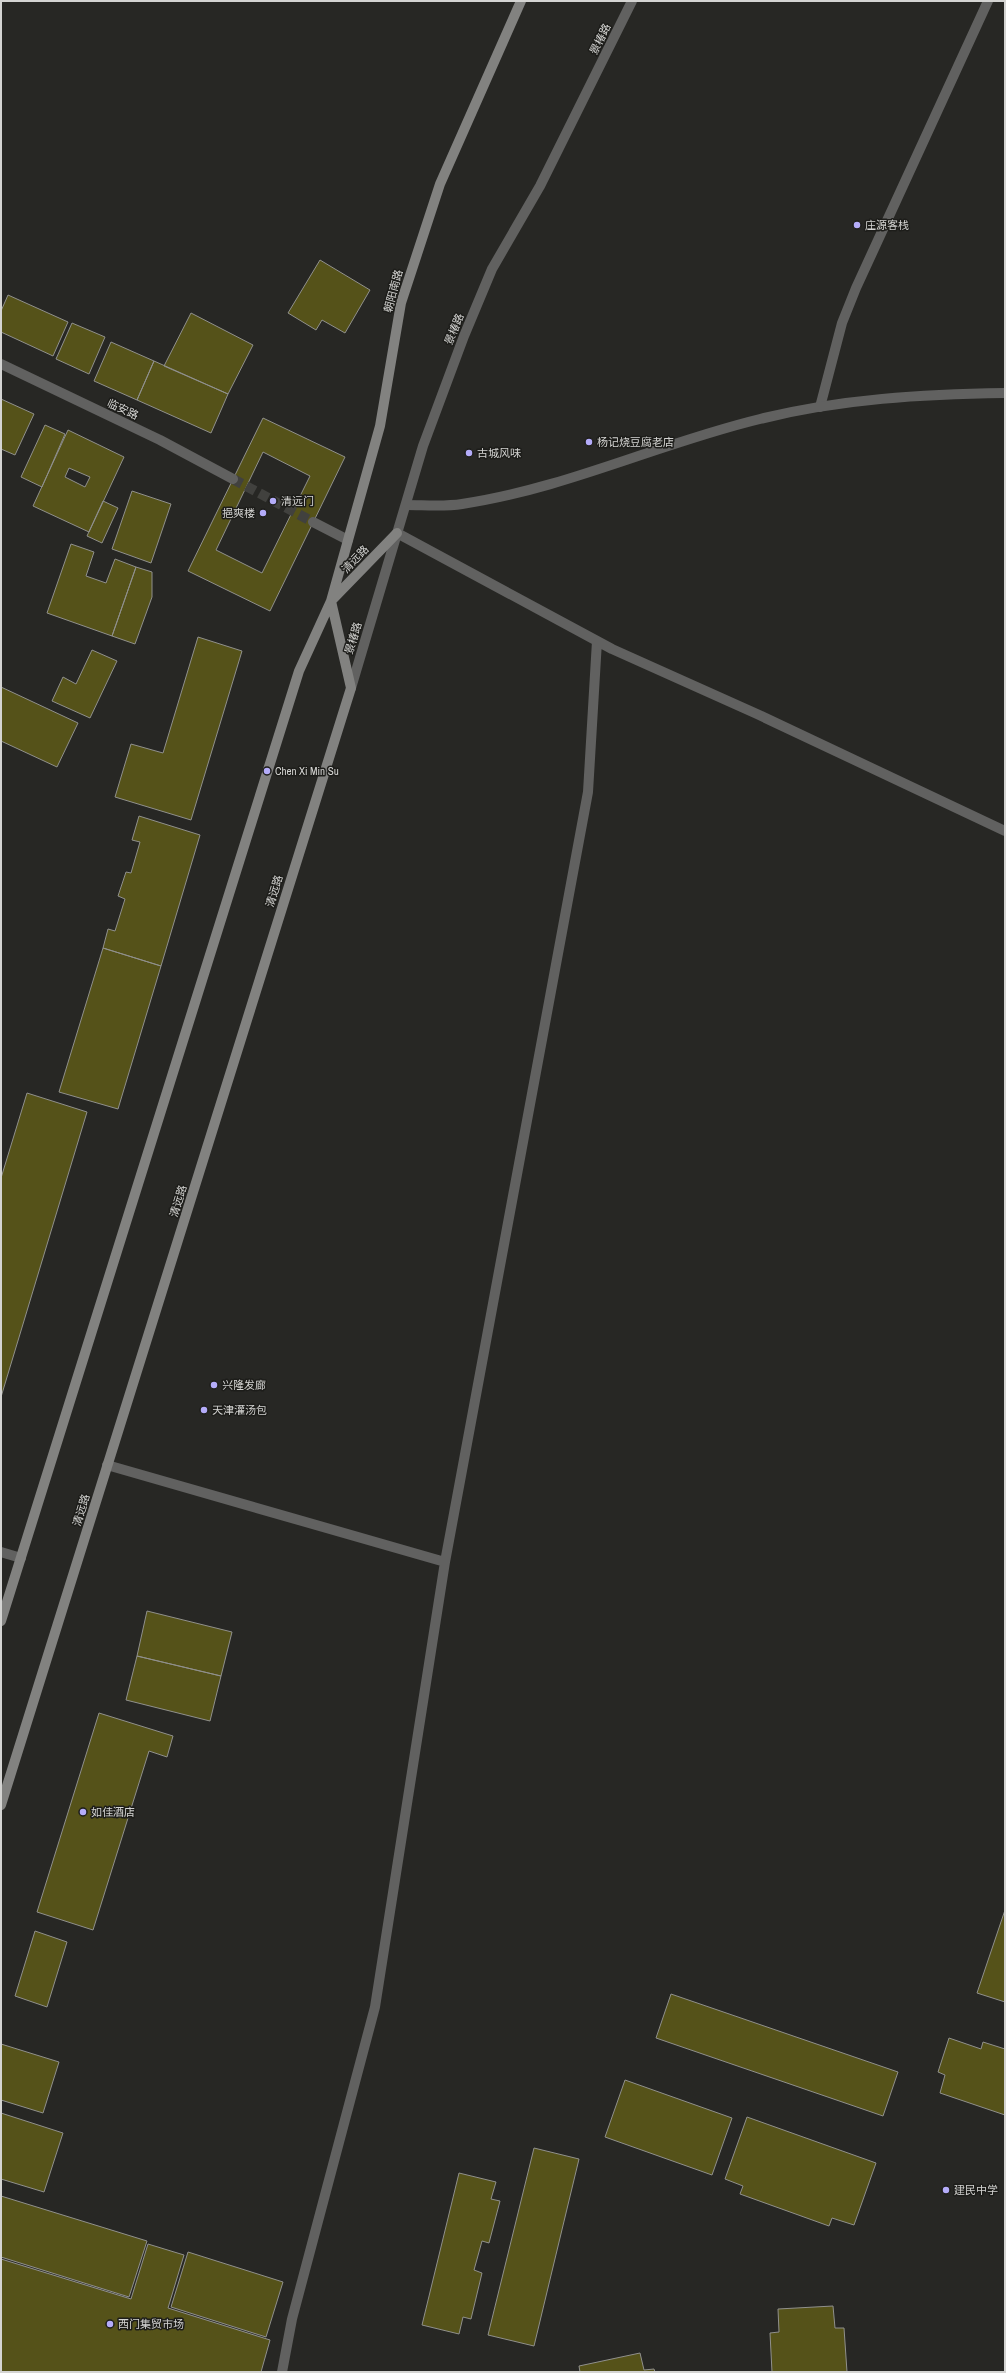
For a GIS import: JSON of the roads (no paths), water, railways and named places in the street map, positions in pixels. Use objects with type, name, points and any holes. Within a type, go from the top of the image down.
[{"type":"main road","name":"朝阳南路","points":[[331,602],[380,426],[401,303],[440,184],[521,1]]},
{"type":"main road","name":"清远路","points":[[1,1621],[299,671],[331,602],[397,533]]},
{"type":"main road","points":[[331,602],[351,688]]},
{"type":"main road","name":"清远路","points":[[1,1805],[351,688]]},
{"type":"street","name":"景椿路","points":[[351,688],[423,446],[443,390],[492,269],[540,186],[632,1]]},
{"type":"street","points":[[820,407],[842,323],[856,288],[988,1]]},
{"type":"street","name":"临安路","points":[[1,364],[160,440],[233,479]]},
{"type":"street","points":[[406,505],[460,505],[503,496],[710,432],[761,419],[820,407],[897,398],[1005,393]]},
{"type":"street","points":[[313,522],[348,540]]},
{"type":"street","points":[[397,533],[597,641],[1005,831]]},
{"type":"street","points":[[282,2372],[292,2319],[375,2007],[445,1562],[588,792],[597,641]]},
{"type":"street","points":[[108,1465],[445,1562]]},
{"type":"street","points":[[1,1552],[21,1558]]},
{"type":"tunnel","points":[[233,479],[313,522]]},
{"type":"place","name":"庄源客栈","points":[[857,225]]},
{"type":"place","name":"杨记烧豆腐老店","points":[[589,442]]},
{"type":"place","name":"古城风味","points":[[469,453]]},
{"type":"place","name":"清远门","points":[[273,501]]},
{"type":"place","name":"挹爽楼","points":[[263,513]]},
{"type":"place","name":"Chen Xi Min Su","points":[[267,771]]},
{"type":"place","name":"兴隆发廊","points":[[214,1385]]},
{"type":"place","name":"天津灌汤包","points":[[204,1410]]},
{"type":"place","name":"如佳酒店","points":[[83,1812]]},
{"type":"place","name":"建民中学","points":[[946,2190]]},
{"type":"place","name":"西门集贸市场","points":[[110,2324]]}]
